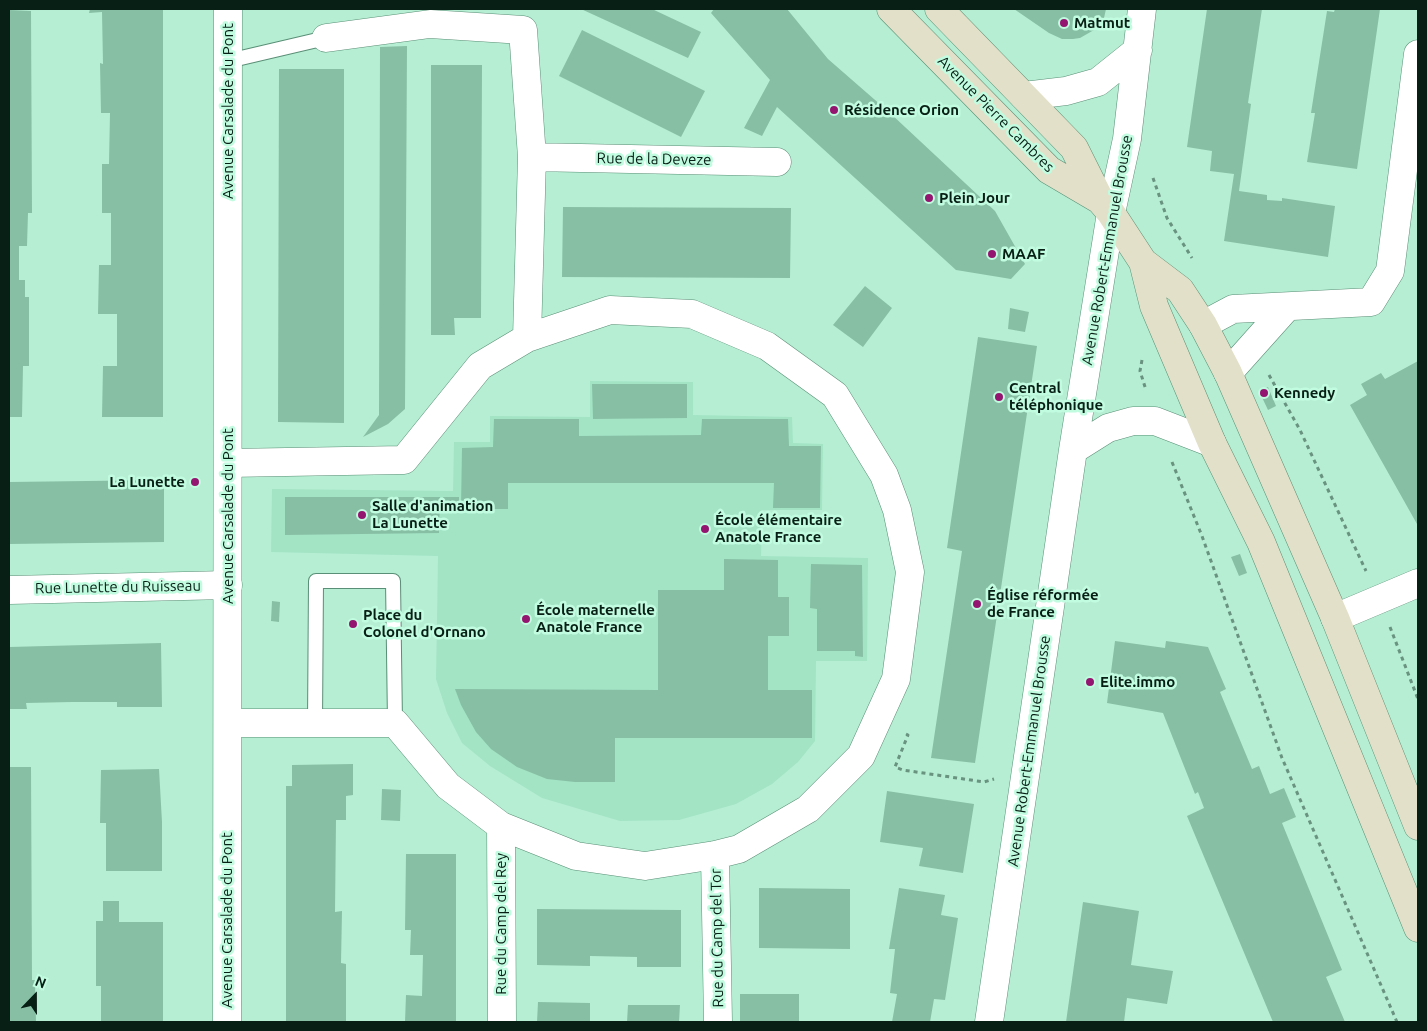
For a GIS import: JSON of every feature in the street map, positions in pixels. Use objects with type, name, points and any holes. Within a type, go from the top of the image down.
[{"type":"main road","name":"Avenue Pierre Cambres","points":[[891,9],[1049,170],[1105,207]]},
{"type":"main road","name":"Avenue Pierre Cambres","points":[[939,9],[1074,148],[1105,207]]},
{"type":"main road","points":[[1105,207],[1143,262],[1180,290],[1203,325],[1228,373],[1335,618],[1418,826]]},
{"type":"main road","points":[[1143,262],[1154,306],[1212,443],[1260,542],[1418,928]]},
{"type":"street","name":"Avenue Carsalade du Pont","points":[[227,1022],[228,9]]},
{"type":"street","name":"Avenue Robert-Emmanuel Brousse","points":[[989,1022],[1074,450],[1105,207],[1127,139],[1142,9]]},
{"type":"street","points":[[326,38],[430,24],[523,30],[532,157],[527,338]]},
{"type":"street","points":[[1024,96],[1066,91],[1098,82],[1138,50]]},
{"type":"street","points":[[1203,325],[1233,310],[1371,302],[1390,271],[1418,54]]},
{"type":"street","name":"Rue de la Deveze","points":[[532,157],[777,162]]},
{"type":"street","points":[[1228,373],[1287,307]]},
{"type":"street","points":[[228,463],[404,460],[480,366],[527,338],[610,310],[692,314],[767,346],[835,395],[884,475],[897,510],[910,572],[896,679],[861,756],[808,809],[739,849],[715,855],[646,866],[576,856],[501,826],[448,786],[395,723],[228,723]]},
{"type":"street","points":[[1074,450],[1108,428],[1133,421],[1155,421],[1212,443]]},
{"type":"street","points":[[1335,618],[1418,583]]},
{"type":"street","name":"Rue Lunette du Ruisseau","points":[[9,590],[228,584]]},
{"type":"street","name":"Rue du Camp del Rey","points":[[501,826],[502,1022]]},
{"type":"street","name":"Rue du Camp del Tor","points":[[715,855],[718,1022]]},
{"type":"lane","points":[[228,61],[326,38]]},
{"type":"lane","points":[[315,723],[316,581],[393,581],[395,723]]},
{"type":"path","points":[[1153,178],[1167,218],[1197,265]]},
{"type":"path","points":[[1252,345],[1300,430],[1379,600],[1418,699]]},
{"type":"path","points":[[1144,352],[1140,371],[1155,421],[1202,536],[1282,758],[1397,1022]]},
{"type":"path","points":[[903,770],[984,782]]},
{"type":"shaded area","points":[[590,381],[693,382],[693,415],[792,417],[793,443],[823,444],[822,510],[762,510],[761,556],[868,558],[867,661],[816,661],[815,741],[798,762],[772,784],[736,804],[679,820],[620,821],[542,798],[490,766],[462,743],[447,713],[436,679],[438,556],[271,552],[272,489],[453,491],[454,442],[490,442],[490,416],[590,417]]},
{"type":"building","points":[[90,9],[163,9],[163,417],[102,417],[103,366],[117,366],[117,314],[98,314],[99,265],[111,265],[111,213],[102,213],[102,164],[109,164],[110,113],[101,113],[100,63],[103,64],[102,12],[89,13]]},
{"type":"building","points":[[581,9],[652,9],[701,32],[688,58]]},
{"type":"building","points":[[714,9],[787,9],[828,59],[890,113],[995,211],[1025,264],[1011,279],[956,270],[777,107],[762,136],[744,128],[770,80],[711,13]]},
{"type":"building","points":[[1014,9],[1106,9],[1104,18],[1094,30],[1080,38],[1062,39],[1049,33]]},
{"type":"building","points":[[1207,9],[1262,9],[1248,103],[1251,104],[1239,191],[1267,195],[1267,200],[1282,201],[1282,198],[1335,206],[1328,257],[1224,241],[1234,174],[1210,171],[1212,151],[1187,147]]},
{"type":"building","points":[[1335,9],[1380,9],[1357,169],[1307,162],[1315,113],[1311,113],[1327,11],[1334,12]]},
{"type":"building","points":[[9,10],[31,11],[32,213],[28,213],[27,246],[19,246],[19,280],[25,280],[25,297],[29,297],[29,366],[23,366],[22,417],[9,417]]},
{"type":"building","points":[[582,30],[705,91],[681,137],[559,76]]},
{"type":"building","points":[[407,46],[405,409],[388,424],[363,437],[379,415],[380,47]]},
{"type":"building","points":[[431,65],[482,65],[481,318],[454,318],[455,335],[431,335]]},
{"type":"building","points":[[279,69],[344,69],[344,423],[278,422]]},
{"type":"building","points":[[563,207],[791,208],[790,278],[562,277]]},
{"type":"building","points":[[865,286],[892,308],[863,347],[833,325]]},
{"type":"building","points":[[1010,308],[1029,312],[1025,332],[1008,329]]},
{"type":"building","points":[[978,337],[1037,346],[975,763],[931,758],[962,551],[947,548]]},
{"type":"building","points":[[1418,361],[1417,524],[1350,405],[1367,395],[1361,384],[1381,373],[1385,379]]},
{"type":"building","points":[[592,384],[687,384],[687,418],[593,419]]},
{"type":"building","points":[[1268,387],[1276,406],[1268,410],[1259,391]]},
{"type":"building","points":[[494,419],[579,419],[579,436],[701,435],[702,419],[788,419],[789,446],[821,446],[820,508],[773,508],[774,483],[508,483],[508,509],[461,509],[462,448],[493,447]]},
{"type":"building","points":[[164,480],[164,542],[9,544],[9,482]]},
{"type":"building","name":"Salle d'animation La Lunette","points":[[285,497],[440,497],[439,533],[285,535]]},
{"type":"building","points":[[443,497],[459,497],[459,506],[442,506]]},
{"type":"building","points":[[1240,554],[1247,573],[1239,576],[1231,557]]},
{"type":"building","points":[[724,559],[778,560],[778,597],[789,597],[789,636],[768,636],[768,690],[812,690],[812,738],[615,738],[615,782],[575,782],[547,779],[517,767],[491,749],[476,732],[461,705],[455,689],[658,690],[658,590],[724,590]]},
{"type":"building","points":[[811,564],[862,565],[863,657],[855,656],[855,651],[817,651],[817,609],[810,608]]},
{"type":"building","points":[[272,601],[280,602],[279,622],[271,621]]},
{"type":"building","points":[[1115,641],[1165,648],[1166,641],[1208,647],[1226,689],[1220,692],[1252,769],[1259,766],[1270,794],[1284,788],[1296,817],[1282,823],[1342,970],[1326,977],[1345,1022],[1273,1022],[1187,816],[1204,808],[1198,792],[1195,794],[1163,713],[1107,703]]},
{"type":"building","points":[[161,643],[162,707],[117,707],[117,702],[72,702],[26,703],[27,709],[9,709],[9,647]]},
{"type":"building","points":[[353,764],[353,795],[346,796],[346,820],[336,820],[335,912],[342,911],[341,963],[346,964],[346,1022],[286,1022],[286,786],[292,786],[292,765]]},
{"type":"building","points":[[9,767],[31,767],[32,980],[35,980],[36,1022],[9,1022]]},
{"type":"building","points":[[159,769],[162,871],[106,871],[106,823],[100,823],[101,770]]},
{"type":"building","points":[[382,789],[401,790],[400,821],[381,820]]},
{"type":"building","points":[[887,791],[974,804],[963,873],[919,866],[923,848],[880,842]]},
{"type":"building","points":[[406,854],[456,854],[456,1022],[405,1022],[406,995],[422,996],[423,955],[410,955],[411,930],[405,930]]},
{"type":"building","points":[[759,888],[850,889],[850,949],[759,948]]},
{"type":"building","points":[[899,888],[945,895],[941,915],[958,918],[945,1000],[934,999],[930,1022],[892,1022],[897,994],[890,993],[895,949],[889,949]]},
{"type":"building","points":[[103,901],[119,901],[119,922],[163,922],[163,1022],[101,1022],[101,986],[96,986],[96,921],[103,921]]},
{"type":"building","points":[[1083,902],[1139,911],[1131,965],[1173,971],[1167,1004],[1127,998],[1124,1022],[1066,1022]]},
{"type":"building","points":[[537,909],[681,910],[681,967],[637,967],[637,957],[590,956],[590,966],[537,965]]},
{"type":"building","points":[[740,994],[799,994],[799,1022],[740,1022]]},
{"type":"building","points":[[538,1002],[590,1003],[590,1022],[537,1022]]},
{"type":"building","points":[[628,1005],[680,1005],[679,1022],[627,1022]]},
{"type":"place","name":"Matmut","points":[[1064,23]]},
{"type":"place","name":"Résidence Orion","points":[[834,110]]},
{"type":"place","name":"Plein Jour","points":[[929,198]]},
{"type":"place","name":"MAAF","points":[[992,254]]},
{"type":"place","name":"Kennedy","points":[[1264,393]]},
{"type":"place","name":"Central téléphonique","points":[[999,397]]},
{"type":"place","name":"La Lunette","points":[[195,482]]},
{"type":"place","name":"Salle d'animation La Lunette","points":[[362,515]]},
{"type":"place","name":"École élémentaire Anatole France","points":[[705,529]]},
{"type":"place","name":"Église réformée de France","points":[[977,604]]},
{"type":"place","name":"École maternelle Anatole France","points":[[526,619]]},
{"type":"place","name":"Place du Colonel d'Ornano","points":[[353,624]]},
{"type":"place","name":"Elite.immo","points":[[1090,682]]}]
